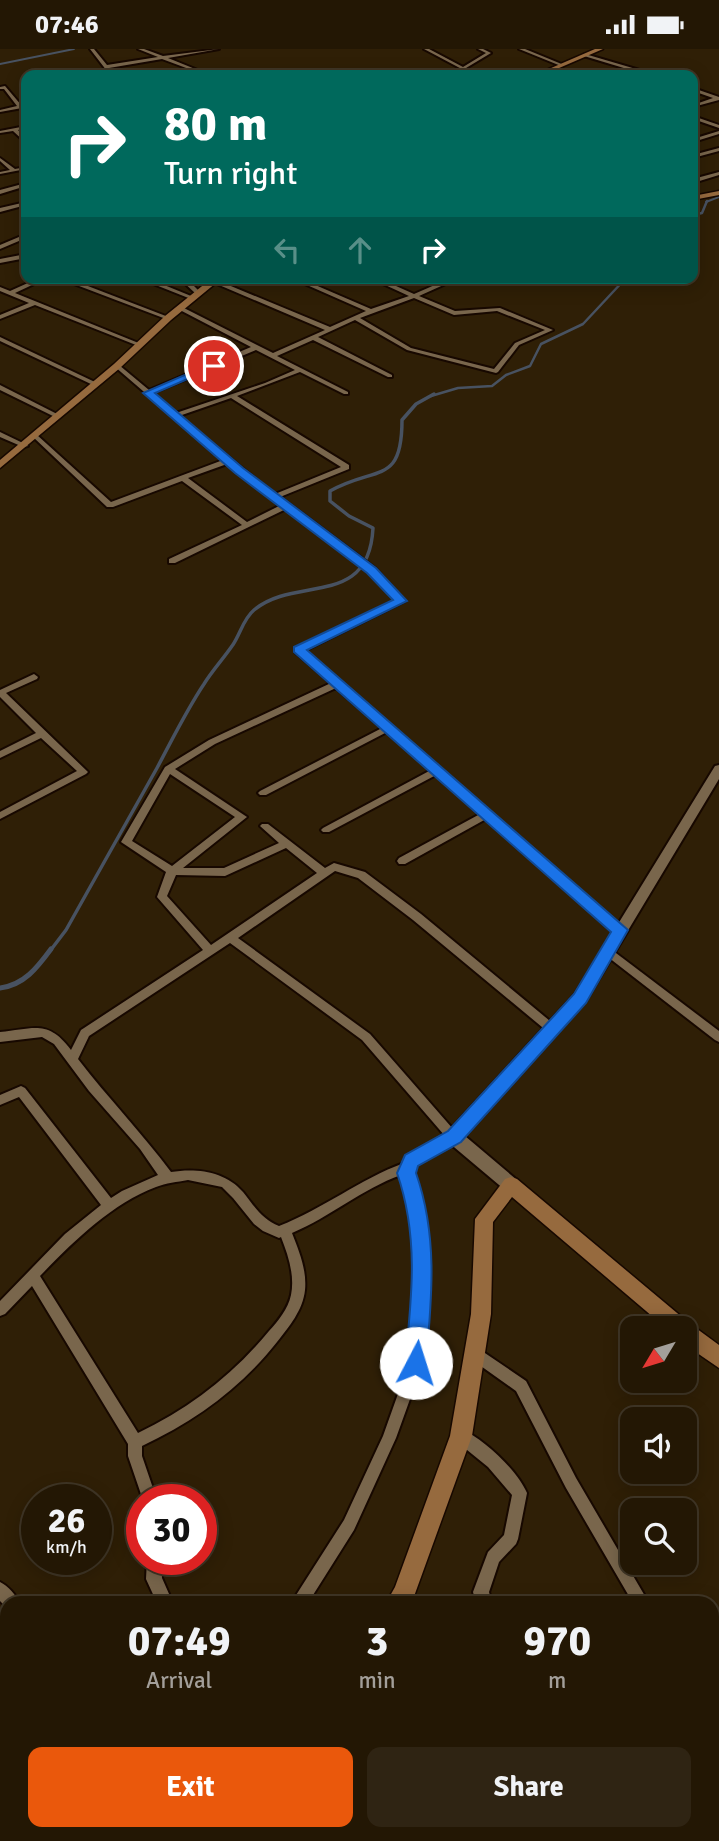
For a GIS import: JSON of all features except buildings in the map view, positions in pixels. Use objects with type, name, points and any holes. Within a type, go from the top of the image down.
[{"type":"main road","points":[[550,70],[586,52],[600,49]]},
{"type":"main road","points":[[698,197],[719,193]]},
{"type":"main road","points":[[0,465],[117,366],[167,318],[211,284]]},
{"type":"main road","points":[[402,1596],[461,1436],[481,1314],[484,1219],[511,1185],[665,1316]]},
{"type":"main road","points":[[697,1341],[719,1358]]},
{"type":"street","points":[[92,49],[108,70]]},
{"type":"street","points":[[140,49],[195,70]]},
{"type":"street","points":[[105,67],[217,49]]},
{"type":"street","points":[[426,49],[462,69],[489,53],[480,49]]},
{"type":"street","points":[[521,49],[562,65]]},
{"type":"street","points":[[586,52],[637,70]]},
{"type":"street","points":[[0,88],[5,87],[20,107],[0,111]]},
{"type":"street","points":[[698,91],[719,99]]},
{"type":"street","points":[[698,105],[719,99]]},
{"type":"street","points":[[698,119],[719,127]]},
{"type":"street","points":[[0,122],[3,131],[21,128]]},
{"type":"street","points":[[14,129],[21,137]]},
{"type":"street","points":[[698,139],[719,132]]},
{"type":"street","points":[[698,155],[719,149]]},
{"type":"street","points":[[0,159],[14,170]]},
{"type":"street","points":[[0,173],[21,169]]},
{"type":"street","points":[[698,179],[719,173]]},
{"type":"street","points":[[0,192],[21,186]]},
{"type":"street","points":[[6,203],[13,207]]},
{"type":"street","points":[[0,210],[21,205]]},
{"type":"street","points":[[0,247],[21,238]]},
{"type":"street","points":[[0,261],[21,257]]},
{"type":"street","points":[[10,293],[30,284]]},
{"type":"street","points":[[77,284],[167,318]]},
{"type":"street","points":[[159,284],[196,296]]},
{"type":"street","points":[[187,284],[196,296]]},
{"type":"street","points":[[225,284],[331,330]]},
{"type":"street","points":[[308,284],[371,311]]},
{"type":"street","points":[[357,319],[409,349],[496,371],[517,344],[550,330],[498,309],[454,313],[387,284]]},
{"type":"street","points":[[272,356],[371,311],[442,284]]},
{"type":"street","points":[[0,289],[138,344]]},
{"type":"street","points":[[0,317],[34,303]]},
{"type":"street","points":[[180,308],[346,393]]},
{"type":"street","points":[[315,338],[390,376]]},
{"type":"street","points":[[0,339],[95,384]]},
{"type":"street","points":[[148,393],[257,348]]},
{"type":"street","points":[[117,366],[228,461],[372,570],[401,601],[298,650],[620,930]]},
{"type":"street","points":[[175,415],[300,370]]},
{"type":"street","points":[[0,387],[57,416]]},
{"type":"street","points":[[231,395],[346,467],[274,497]]},
{"type":"street","points":[[0,434],[24,446]]},
{"type":"street","points":[[35,436],[110,505],[228,461]]},
{"type":"street","points":[[184,479],[247,525]]},
{"type":"street","points":[[172,561],[286,506]]},
{"type":"street","points":[[0,815],[83,772],[1,693],[34,677]]},
{"type":"street","points":[[287,843],[225,872],[172,871],[126,842],[168,769],[212,742],[337,684]]},
{"type":"street","points":[[263,793],[388,728]]},
{"type":"street","points":[[0,755],[42,734]]},
{"type":"street","points":[[168,769],[242,817],[172,871],[162,897],[210,951]]},
{"type":"street","points":[[303,1596],[349,1525],[389,1438],[416,1363],[421,1303],[422,1232],[417,1203],[406,1173],[412,1160],[454,1137],[580,998],[719,769]]},
{"type":"street","points":[[326,830],[437,771]]},
{"type":"street","points":[[402,861],[487,814]]},
{"type":"street","points":[[265,826],[324,873]]},
{"type":"street","points":[[72,1061],[85,1033],[334,867],[361,875],[417,917],[552,1029]]},
{"type":"street","points":[[230,938],[366,1037],[454,1137],[511,1185]]},
{"type":"street","points":[[608,951],[719,1037]]},
{"type":"street","points":[[0,1037],[44,1032],[58,1041],[167,1177]]},
{"type":"street","points":[[0,1100],[21,1091],[110,1206]]},
{"type":"street","points":[[0,1310],[66,1241],[123,1197],[167,1177],[184,1175],[222,1181],[264,1225],[279,1232],[318,1216],[387,1174],[409,1167]]},
{"type":"street","points":[[135,1443],[174,1425],[233,1382],[288,1317],[298,1296],[299,1268],[285,1230]]},
{"type":"street","points":[[33,1276],[135,1443],[135,1456],[145,1484]]},
{"type":"street","points":[[475,1354],[521,1386],[571,1483],[637,1596]]},
{"type":"street","points":[[461,1436],[493,1459],[520,1493],[512,1539],[493,1557],[481,1592],[482,1596]]},
{"type":"street","points":[[154,1575],[162,1596]]},
{"type":"waterway","points":[[0,64],[74,49]]},
{"type":"waterway","points":[[707,202],[719,197]]},
{"type":"waterway","points":[[698,214],[702,213],[707,202]]},
{"type":"waterway","points":[[431,396],[458,388],[492,386],[506,375],[530,366],[541,344],[583,324],[620,284]]},
{"type":"waterway","points":[[50,951],[66,930],[191,705],[232,646],[250,614],[271,600],[328,586],[345,580],[359,570],[368,553],[373,528],[349,516],[330,501],[330,491],[391,465],[401,441],[402,420],[416,404],[434,394]]},
{"type":"waterway","points":[[0,988],[23,979],[51,949]]},
{"type":"route","points":[[214,366],[148,393],[239,470],[372,570],[383,585],[401,601],[298,650],[620,930],[580,998],[552,1029],[454,1137],[412,1160],[406,1173],[417,1203],[422,1232],[421,1303],[416,1363]]}]
